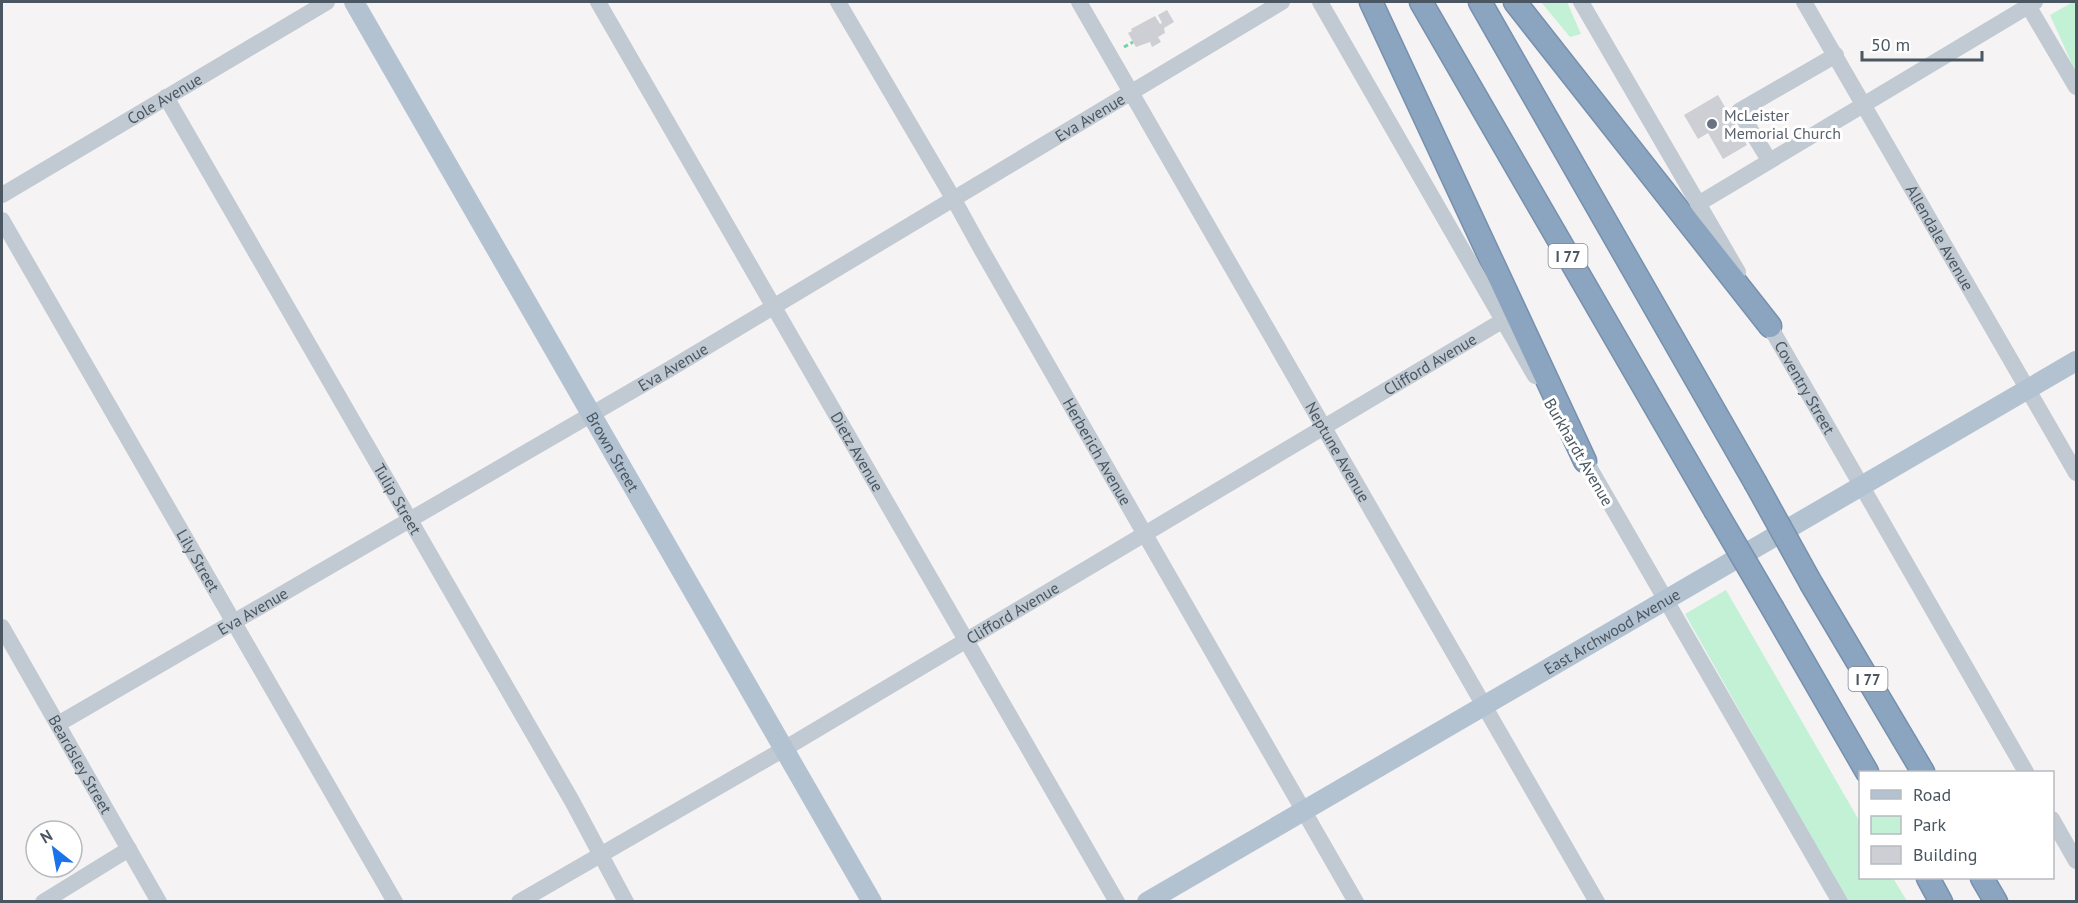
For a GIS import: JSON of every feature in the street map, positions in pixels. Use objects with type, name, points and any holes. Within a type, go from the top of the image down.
[{"type":"highway","points":[[1371,2],[1585,460]]},
{"type":"highway","name":"I 77","points":[[1421,2],[1866,771]]},
{"type":"highway","name":"I 77","points":[[1480,2],[1812,585],[1922,771]]},
{"type":"highway","points":[[1515,2],[1770,326]]},
{"type":"highway","points":[[1929,879],[1941,902]]},
{"type":"highway","points":[[1983,879],[1996,902]]},
{"type":"main road","name":"Brown Street","points":[[354,2],[872,902]]},
{"type":"main road","name":"East Archwood Avenue","points":[[1147,902],[2076,361]]},
{"type":"street","name":"Cole Avenue","points":[[2,195],[327,2]]},
{"type":"street","name":"Dietz Avenue","points":[[598,2],[1117,902]]},
{"type":"street","name":"Herberich Avenue","points":[[838,2],[953,198],[1356,902]]},
{"type":"street","name":"Neptune Avenue","points":[[1079,2],[1597,902]]},
{"type":"street","name":"Eva Avenue","points":[[58,724],[591,415],[1282,2]]},
{"type":"street","name":"Burkhardt Avenue","points":[[1320,2],[1502,321],[1585,460],[1840,902]]},
{"type":"street","name":"Coventry Street","points":[[1581,2],[2025,771]]},
{"type":"street","name":"Allendale Avenue","points":[[1804,2],[2076,473]]},
{"type":"street","points":[[1698,204],[1865,105],[2030,3],[2076,87]]},
{"type":"street","points":[[1769,160],[1739,111],[1836,55]]},
{"type":"street","name":"Tulip Street","points":[[166,97],[626,902]]},
{"type":"street","name":"Lily Street","points":[[2,220],[395,902]]},
{"type":"street","name":"Clifford Avenue","points":[[519,902],[784,748],[1502,321]]},
{"type":"street","name":"Beardsley Street","points":[[2,627],[159,902]]},
{"type":"street","points":[[2054,822],[2076,861]]},
{"type":"street","points":[[43,902],[129,849]]},
{"type":"path","points":[[1126,46],[1133,42]]},
{"type":"green space","points":[[1541,2],[1567,2],[1581,34],[1570,37]]},
{"type":"green space","points":[[2076,2],[2076,73],[2050,15]]},
{"type":"green space","points":[[1726,590],[1859,820],[1859,879],[1894,879],[1907,901],[1847,901],[1685,614]]},
{"type":"building","points":[[1167,10],[1174,22],[1164,28],[1165,33],[1158,37],[1161,42],[1152,47],[1150,42],[1136,47],[1128,33],[1132,31],[1131,29],[1155,16],[1160,24],[1162,23],[1158,15]]},
{"type":"building","name":"McLeister Memorial Church","points":[[1718,95],[1747,145],[1723,159],[1708,133],[1698,139],[1684,115]]},
{"type":"place","name":"McLeister Memorial Church","points":[[1712,124]]}]
